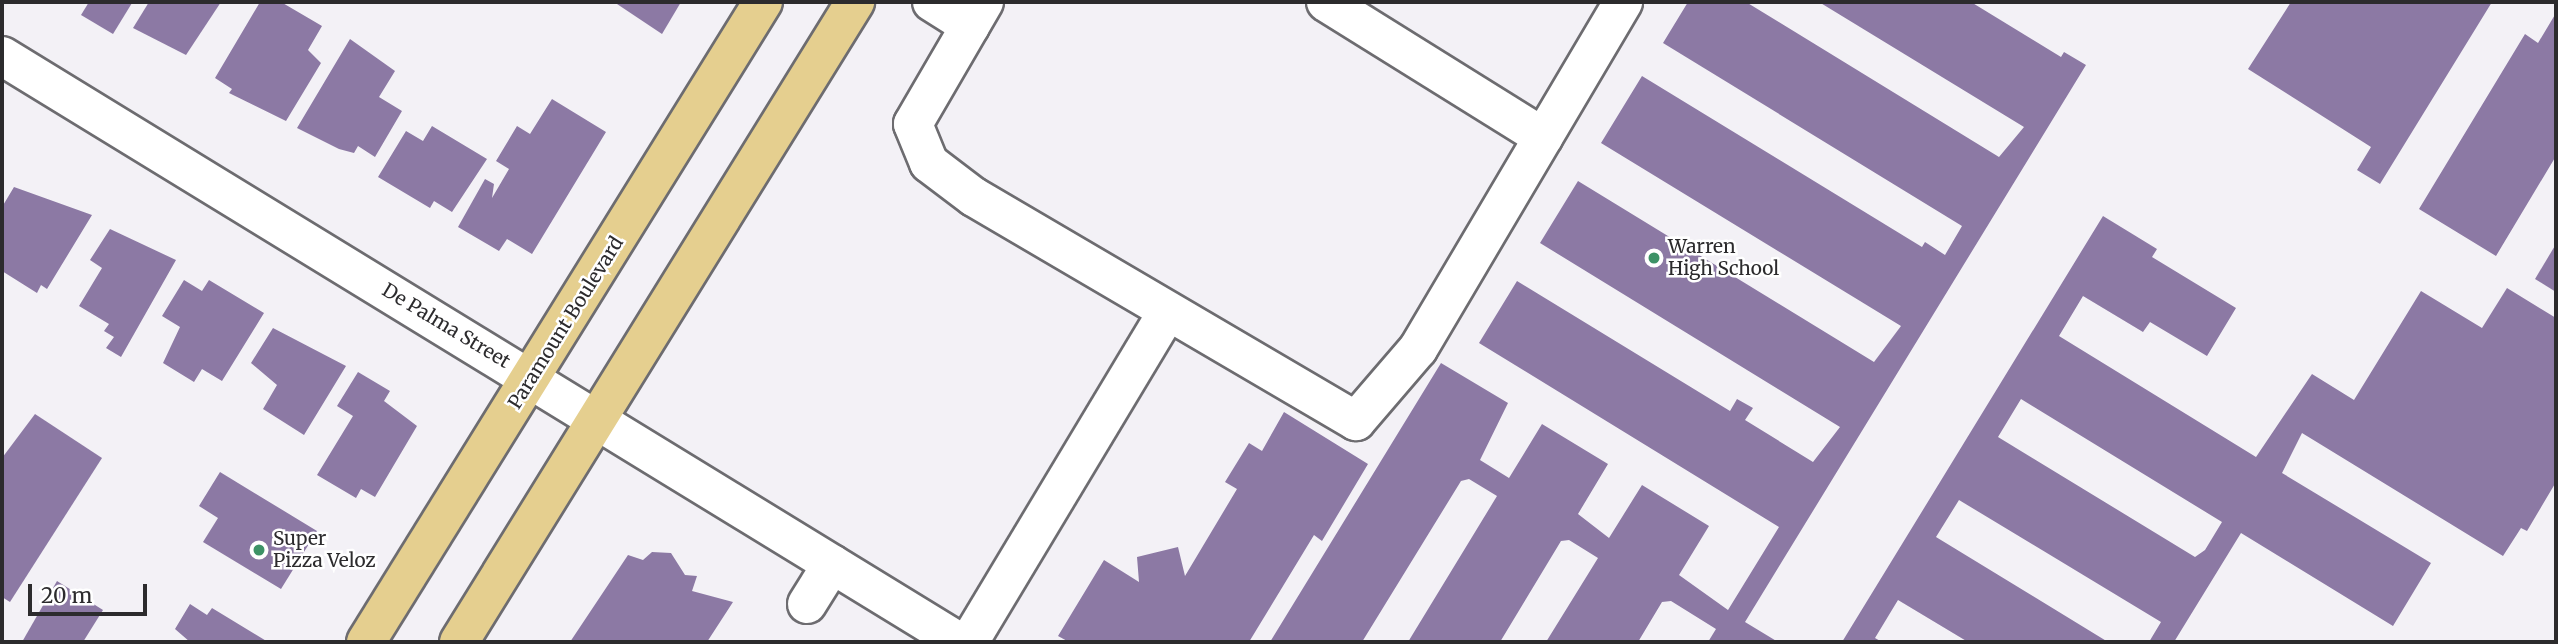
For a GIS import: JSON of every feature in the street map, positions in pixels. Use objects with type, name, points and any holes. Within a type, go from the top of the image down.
[{"type":"main road","name":"Paramount Boulevard","points":[[366,642],[533,379],[763,2]]},
{"type":"main road","points":[[459,642],[600,420],[855,2]]},
{"type":"street","points":[[932,2],[977,14],[914,124],[929,163],[974,197],[1356,421],[1418,349],[1623,2]]},
{"type":"street","points":[[1326,2],[1543,137]]},
{"type":"street","name":"De Palma Street","points":[[2,56],[959,642]]},
{"type":"street","points":[[969,642],[1167,312]]},
{"type":"street","points":[[807,604],[832,564]]},
{"type":"building","points":[[89,2],[132,3],[113,34],[81,15]]},
{"type":"building","points":[[149,2],[221,2],[186,55],[133,28]]},
{"type":"building","points":[[260,2],[281,2],[322,26],[308,50],[321,63],[286,121],[229,93],[232,89],[215,78]]},
{"type":"building","points":[[614,2],[681,2],[662,34]]},
{"type":"building","points":[[1688,2],[1746,2],[1999,157],[2024,127],[1819,2],[1971,2],[2061,57],[2064,52],[2086,65],[1745,622],[1778,642],[1708,642],[1716,629],[1671,601],[1662,602],[1638,642],[1546,642],[1598,558],[1569,540],[1561,541],[1500,642],[1408,642],[1497,496],[1469,479],[1461,481],[1362,642],[1270,642],[1441,363],[1508,403],[1480,460],[1509,478],[1542,424],[1608,464],[1578,514],[1609,538],[1642,485],[1709,526],[1679,575],[1728,610],[1779,527],[1479,343],[1517,281],[1730,411],[1737,399],[1753,408],[1745,420],[1813,462],[1840,427],[1540,243],[1578,181],[1874,362],[1901,326],[1601,143],[1642,76],[1922,247],[1925,242],[1945,255],[1962,226],[1663,43]]},
{"type":"building","points":[[2291,2],[2492,2],[2380,184],[2357,170],[2371,147],[2248,69]]},
{"type":"building","points":[[2556,13],[2556,156],[2496,256],[2419,209],[2525,34],[2538,43]]},
{"type":"building","points":[[350,39],[395,71],[379,97],[402,111],[375,157],[358,146],[354,153],[339,149],[297,128]]},
{"type":"building","points":[[552,99],[606,132],[532,254],[507,239],[499,251],[458,227],[485,179],[494,184],[492,198],[509,169],[496,161],[517,126],[530,134]]},
{"type":"building","points":[[432,126],[487,159],[452,212],[434,201],[430,208],[378,177],[406,131],[423,141]]},
{"type":"building","points":[[14,187],[92,215],[47,289],[41,285],[37,293],[2,271],[2,207]]},
{"type":"building","points":[[2103,216],[2157,249],[2152,257],[2236,308],[2207,356],[2150,322],[2143,332],[2083,296],[2059,336],[2256,457],[2312,374],[2354,400],[2421,291],[2482,328],[2507,288],[2556,318],[2556,482],[2527,531],[2521,528],[2503,556],[2302,433],[2282,473],[2431,563],[2393,626],[2241,533],[2174,642],[2149,642],[2161,622],[1959,500],[1936,537],[2108,642],[1968,642],[1898,600],[1875,638],[1882,642],[1842,642]],"holes":[[[2021,399],[2222,522],[2205,550],[2195,557],[1998,437]]]},
{"type":"building","points":[[110,229],[176,260],[121,357],[106,348],[114,337],[104,331],[109,324],[79,306],[102,268],[90,260]]},
{"type":"building","points":[[2556,244],[2556,292],[2535,279]]},
{"type":"building","points":[[184,280],[202,291],[209,280],[264,313],[222,381],[202,369],[194,382],[163,363],[180,327],[162,316]]},
{"type":"building","points":[[273,328],[346,366],[304,435],[263,409],[277,385],[251,363]]},
{"type":"building","points":[[358,372],[390,391],[384,401],[417,426],[375,497],[361,489],[356,498],[317,475],[353,416],[337,406]]},
{"type":"building","points":[[1284,412],[1368,464],[1322,541],[1314,535],[1249,642],[1069,642],[1058,636],[1104,560],[1139,582],[1137,557],[1178,547],[1185,576],[1237,489],[1225,482],[1249,443],[1262,451]]},
{"type":"building","points":[[35,414],[102,458],[10,602],[2,597],[2,458]]},
{"type":"building","points":[[220,472],[317,531],[281,589],[203,542],[218,518],[199,506]]},
{"type":"building","points":[[652,552],[671,553],[685,575],[697,576],[692,591],[733,602],[707,642],[570,642],[628,555],[643,560]]},
{"type":"building","points":[[57,581],[103,610],[83,642],[22,642]]},
{"type":"building","points":[[190,604],[207,615],[212,608],[268,642],[190,642],[175,629]]},
{"type":"place","name":"Warren High School","points":[[1654,258]]},
{"type":"place","name":"Super Pizza Veloz","points":[[259,550]]}]
